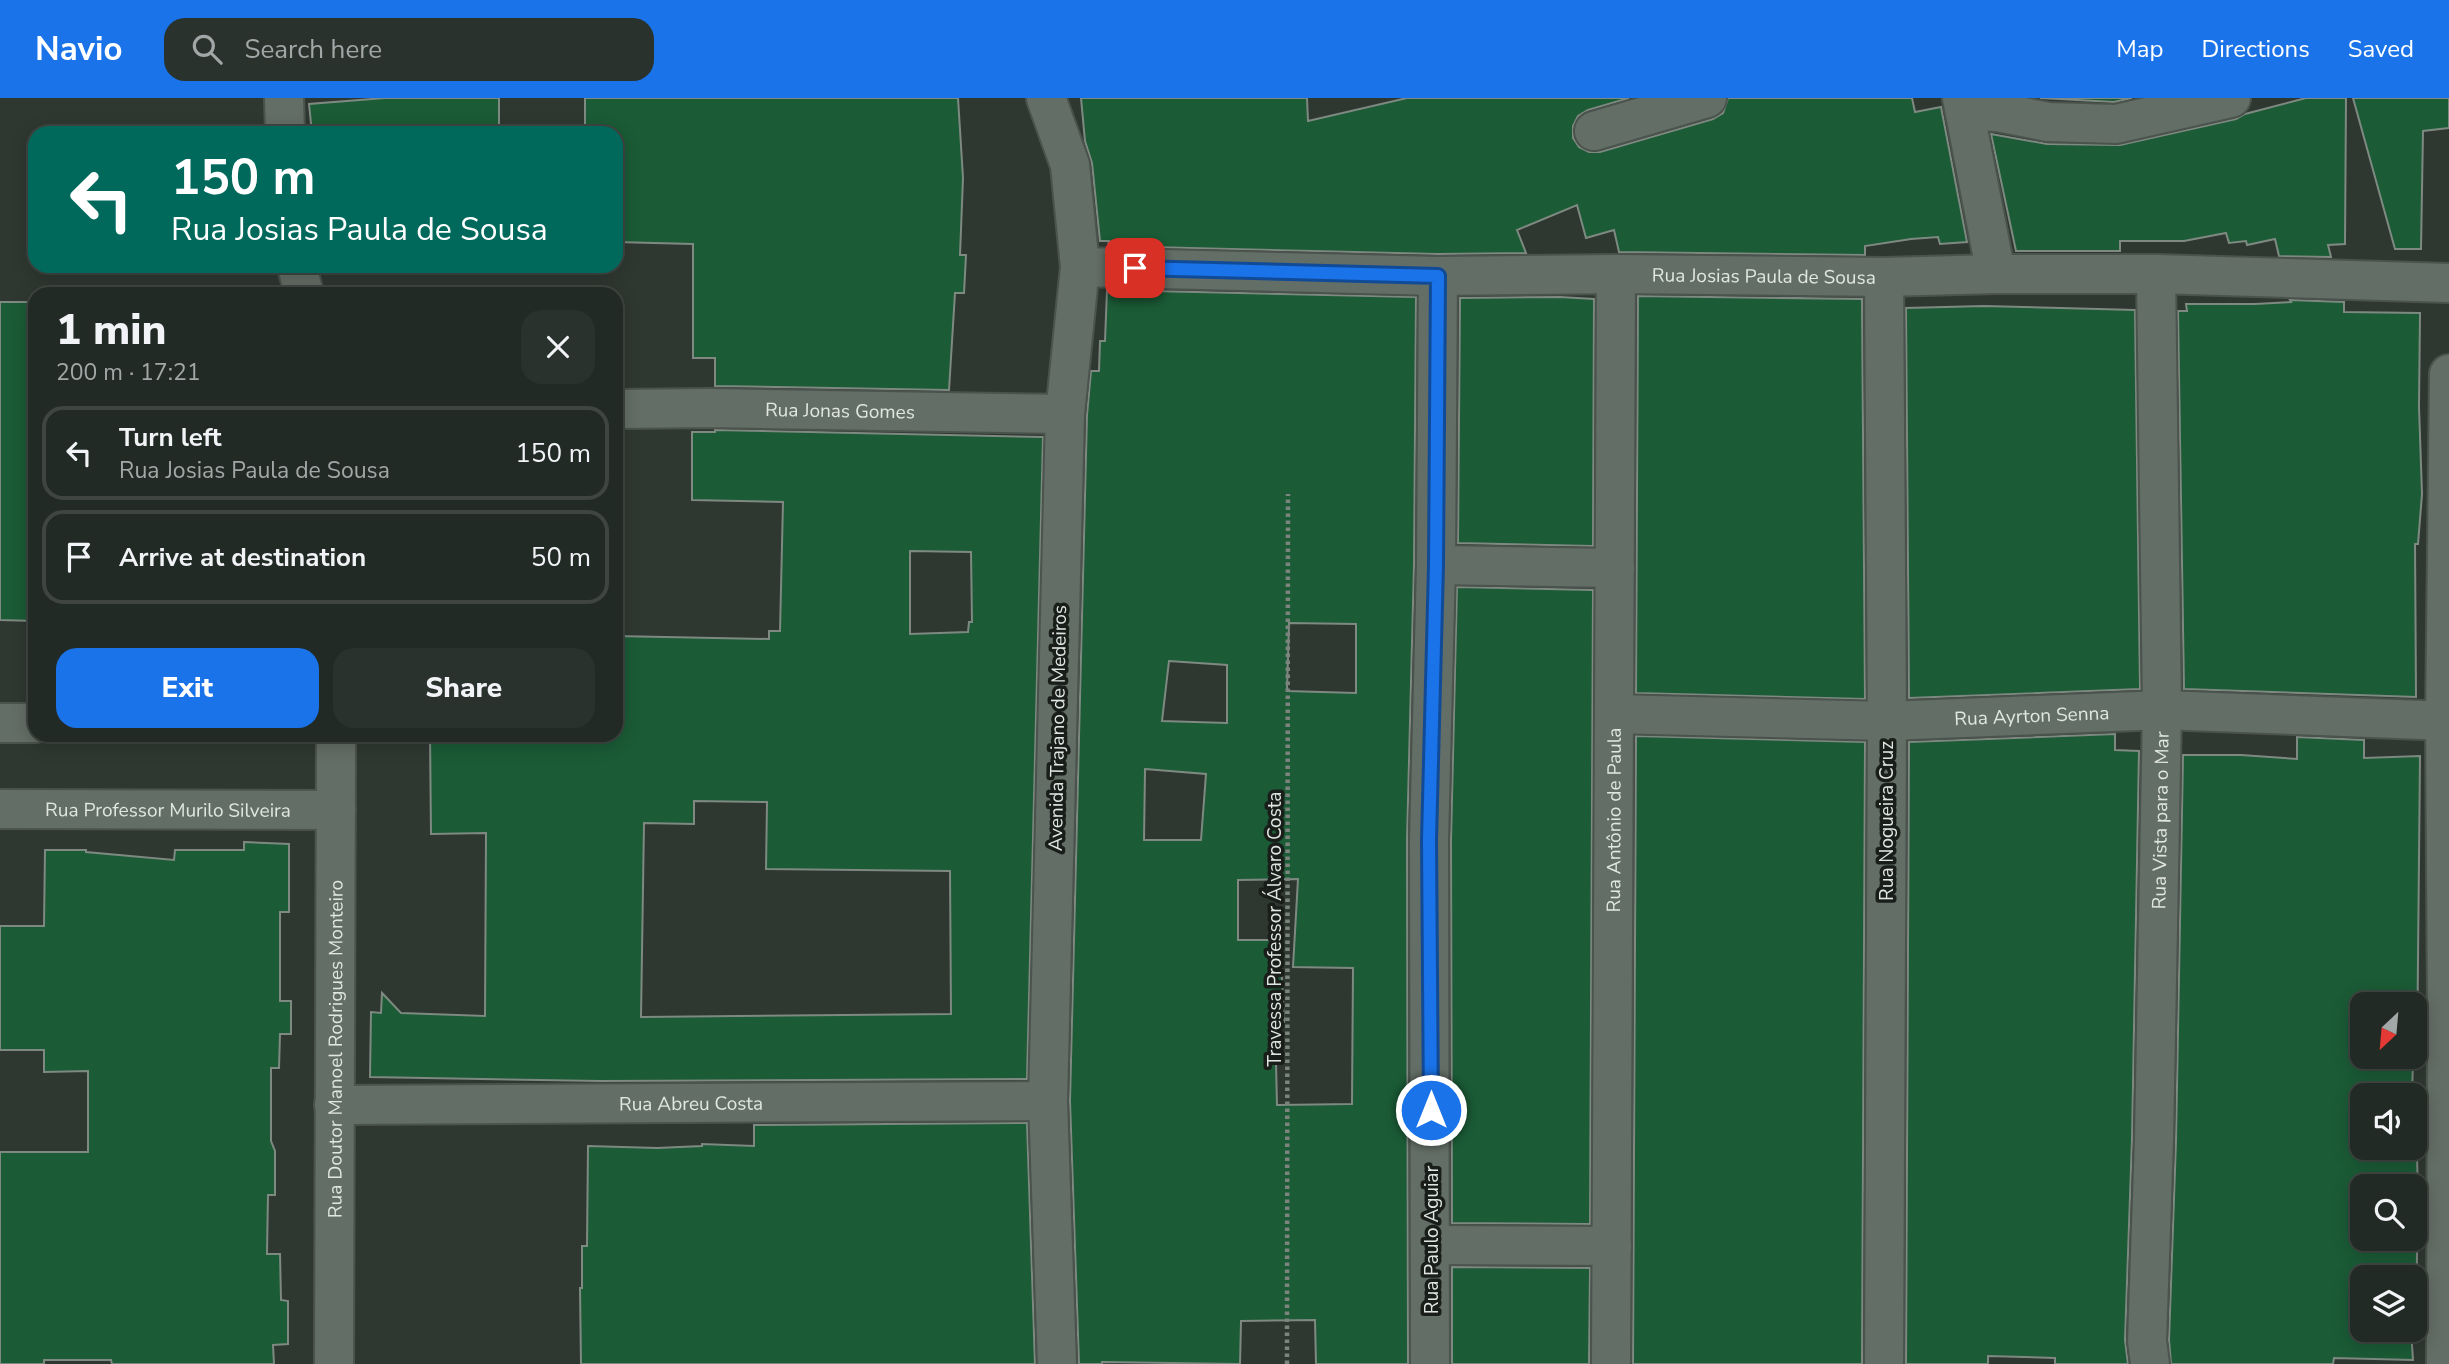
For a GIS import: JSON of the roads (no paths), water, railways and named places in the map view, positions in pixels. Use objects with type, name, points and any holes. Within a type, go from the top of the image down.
[{"type":"street","points":[[284,98],[285,126]]},
{"type":"street","name":"Avenida Trajano de Medeiros","points":[[1046,98],[1070,166],[1080,267],[1065,414],[1048,1101],[1057,1364]]},
{"type":"street","points":[[1594,131],[1707,98]]},
{"type":"street","points":[[1996,274],[1964,104],[2048,122],[2116,124],[2231,98]]},
{"type":"street","name":"Rua Josias Paula de Sousa","points":[[1080,267],[1438,276],[1616,274],[1884,277],[2156,274],[2449,283]]},
{"type":"street","name":"Rua Antônio de Paula","points":[[1611,1364],[1616,274]]},
{"type":"street","name":"Rua Vista para o Mar","points":[[2150,1364],[2147,1341],[2154,1140],[2162,710],[2156,274]]},
{"type":"street","name":"Rua Paulo Aguiar","points":[[1430,1364],[1432,1245],[1429,840],[1436,565],[1438,276]]},
{"type":"street","name":"Rua Nogueira Cruz","points":[[1884,277],[1887,721],[1884,1364]]},
{"type":"street","points":[[2445,1364],[2448,1196],[2449,373]]},
{"type":"street","name":"Rua Jonas Gomes","points":[[623,409],[1065,414]]},
{"type":"street","points":[[1436,565],[1615,568]]},
{"type":"street","name":"Rua Ayrton Senna","points":[[1614,715],[1887,721],[2162,710],[2447,721]]},
{"type":"street","points":[[0,723],[28,723]]},
{"type":"street","name":"Rua Doutor Manoel Rodrigues Monteiro","points":[[334,1364],[336,742]]},
{"type":"street","name":"Rua Professor Murilo Silveira","points":[[0,809],[336,810]]},
{"type":"street","name":"Rua Abreu Costa","points":[[334,1105],[1048,1101]]},
{"type":"street","points":[[1432,1245],[1612,1246]]}]
